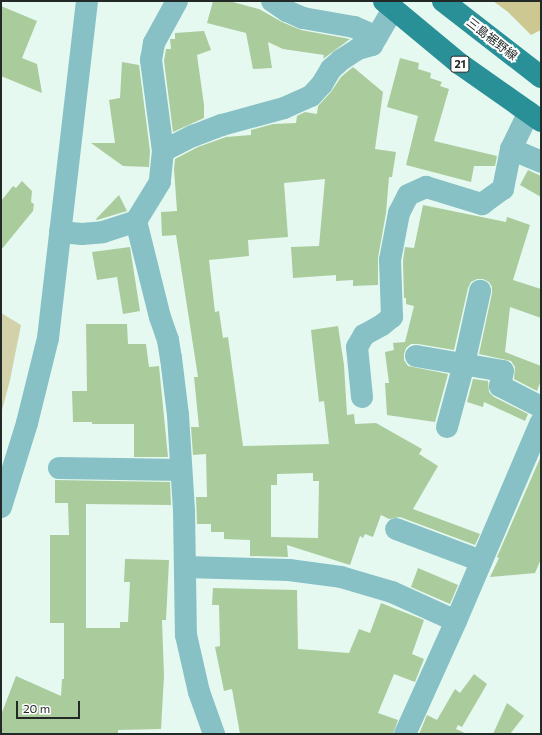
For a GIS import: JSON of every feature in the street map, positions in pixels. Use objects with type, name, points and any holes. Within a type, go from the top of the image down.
[{"type":"main road","name":"三島裾野線","points":[[443,1],[541,77]]},
{"type":"main road","name":"21","points":[[389,5],[460,64],[535,116]]},
{"type":"street","points":[[1,507],[27,423],[48,338],[87,1]]},
{"type":"street","points":[[60,232],[82,234],[103,232],[136,222],[160,182],[163,151],[151,60],[154,43],[177,1]]},
{"type":"street","points":[[272,1],[303,18],[354,27],[377,38]]},
{"type":"street","points":[[163,151],[193,136],[222,125],[284,108],[302,101],[318,90],[331,69],[341,60],[358,49],[372,46],[377,38],[389,5]]},
{"type":"street","points":[[362,397],[357,347],[364,335],[382,326],[392,317],[390,260],[399,213],[408,196],[426,188],[482,204],[503,189],[511,148],[535,116]]},
{"type":"street","points":[[511,148],[541,162]]},
{"type":"street","points":[[136,222],[160,317],[168,340],[178,415],[185,567],[186,635],[199,692],[214,734]]},
{"type":"street","points":[[447,427],[464,364],[480,291]]},
{"type":"street","points":[[416,356],[503,371],[500,386],[541,407]]},
{"type":"street","points":[[405,734],[456,621],[541,422]]},
{"type":"street","points":[[59,468],[181,470]]},
{"type":"street","points":[[396,529],[481,561]]},
{"type":"street","points":[[185,567],[289,570],[341,577],[392,592],[456,621]]},
{"type":"shaded area","points":[[493,1],[541,1],[541,30],[531,35],[508,12]]},
{"type":"shaded area","points":[[1,313],[21,325],[10,380],[1,414]]},
{"type":"building","points":[[213,1],[229,1],[259,9],[282,22],[301,30],[350,39],[323,59],[324,55],[283,49],[268,42],[272,68],[253,69],[246,33],[207,23]]},
{"type":"building","points":[[1,6],[37,21],[22,58],[37,64],[42,93],[1,76]]},
{"type":"building","points":[[204,31],[211,50],[197,55],[204,105],[204,118],[173,132],[164,61],[166,49],[171,49],[170,39],[175,39],[175,33]]},
{"type":"building","points":[[400,58],[419,63],[418,69],[431,73],[430,78],[442,82],[440,86],[449,89],[434,141],[497,156],[495,166],[474,166],[471,182],[406,165],[418,116],[387,107]]},
{"type":"building","points":[[122,62],[139,65],[150,151],[149,167],[123,166],[91,143],[115,143],[109,100],[120,98]]},
{"type":"building","points":[[353,67],[383,92],[375,149],[396,152],[392,177],[389,177],[386,213],[378,258],[378,285],[353,286],[353,280],[336,281],[336,275],[293,278],[291,247],[319,246],[325,179],[284,183],[288,237],[248,240],[249,256],[209,260],[215,312],[219,311],[223,338],[228,337],[243,446],[329,444],[324,401],[319,402],[311,330],[338,326],[344,365],[347,415],[354,414],[355,424],[376,423],[422,449],[419,454],[438,466],[413,509],[480,534],[475,545],[400,517],[389,519],[381,515],[373,537],[365,534],[363,538],[360,536],[350,565],[287,545],[288,557],[250,556],[250,540],[224,539],[224,532],[211,532],[211,524],[197,524],[196,497],[207,497],[206,454],[193,455],[191,427],[199,427],[194,377],[198,377],[176,235],[162,236],[161,212],[177,211],[174,169],[175,159],[198,147],[226,137],[251,135],[251,130],[273,124],[296,123],[297,116],[305,112],[317,114],[318,106],[331,92],[341,77]],"holes":[[[313,473],[313,481],[319,481],[318,538],[271,537],[271,485],[277,485],[277,474]]]},
{"type":"building","points":[[528,170],[541,176],[541,197],[520,185]]},
{"type":"building","points":[[22,181],[32,191],[31,202],[34,204],[33,211],[1,250],[1,201],[13,186],[16,188]]},
{"type":"building","points":[[119,195],[127,211],[97,220],[96,219]]},
{"type":"building","points":[[423,205],[506,222],[507,217],[530,225],[513,280],[541,289],[541,318],[510,307],[505,352],[541,366],[541,380],[537,391],[514,379],[515,367],[511,361],[479,354],[492,287],[489,282],[483,279],[477,279],[471,282],[468,288],[454,350],[411,344],[406,348],[404,354],[404,360],[408,366],[448,374],[435,422],[387,415],[385,383],[389,383],[385,352],[394,350],[393,343],[405,342],[414,306],[406,304],[406,298],[404,298],[403,261],[405,247],[414,248]]},
{"type":"building","points":[[130,247],[140,311],[123,314],[117,277],[97,280],[92,252]]},
{"type":"building","points":[[86,324],[127,324],[128,344],[146,344],[149,367],[159,366],[168,457],[134,457],[134,424],[92,424],[92,422],[73,422],[72,391],[87,391]]},
{"type":"building","points":[[473,379],[488,381],[489,392],[494,397],[528,414],[525,421],[484,402],[483,407],[467,402]]},
{"type":"building","points":[[541,456],[541,559],[535,573],[490,577],[499,558],[497,557]]},
{"type":"building","points":[[55,480],[170,482],[171,505],[86,504],[86,628],[120,628],[120,622],[128,622],[130,582],[124,582],[125,559],[169,560],[166,620],[162,620],[164,676],[161,729],[118,730],[118,734],[1,734],[1,715],[16,676],[61,696],[62,679],[64,679],[64,623],[50,623],[50,535],[69,535],[68,503],[55,503]]},
{"type":"building","points":[[418,568],[458,585],[450,604],[411,587]]},
{"type":"building","points":[[213,588],[297,590],[298,649],[349,653],[359,629],[370,633],[381,603],[424,620],[412,654],[424,659],[415,682],[394,674],[378,713],[398,720],[393,734],[240,734],[232,689],[224,691],[215,647],[220,646],[219,605],[212,605]]},
{"type":"building","points":[[474,674],[487,684],[462,727],[458,725],[456,729],[467,734],[419,734],[427,715],[437,720],[455,689],[460,693]]},
{"type":"building","points":[[507,703],[524,716],[510,734],[493,734]]}]
